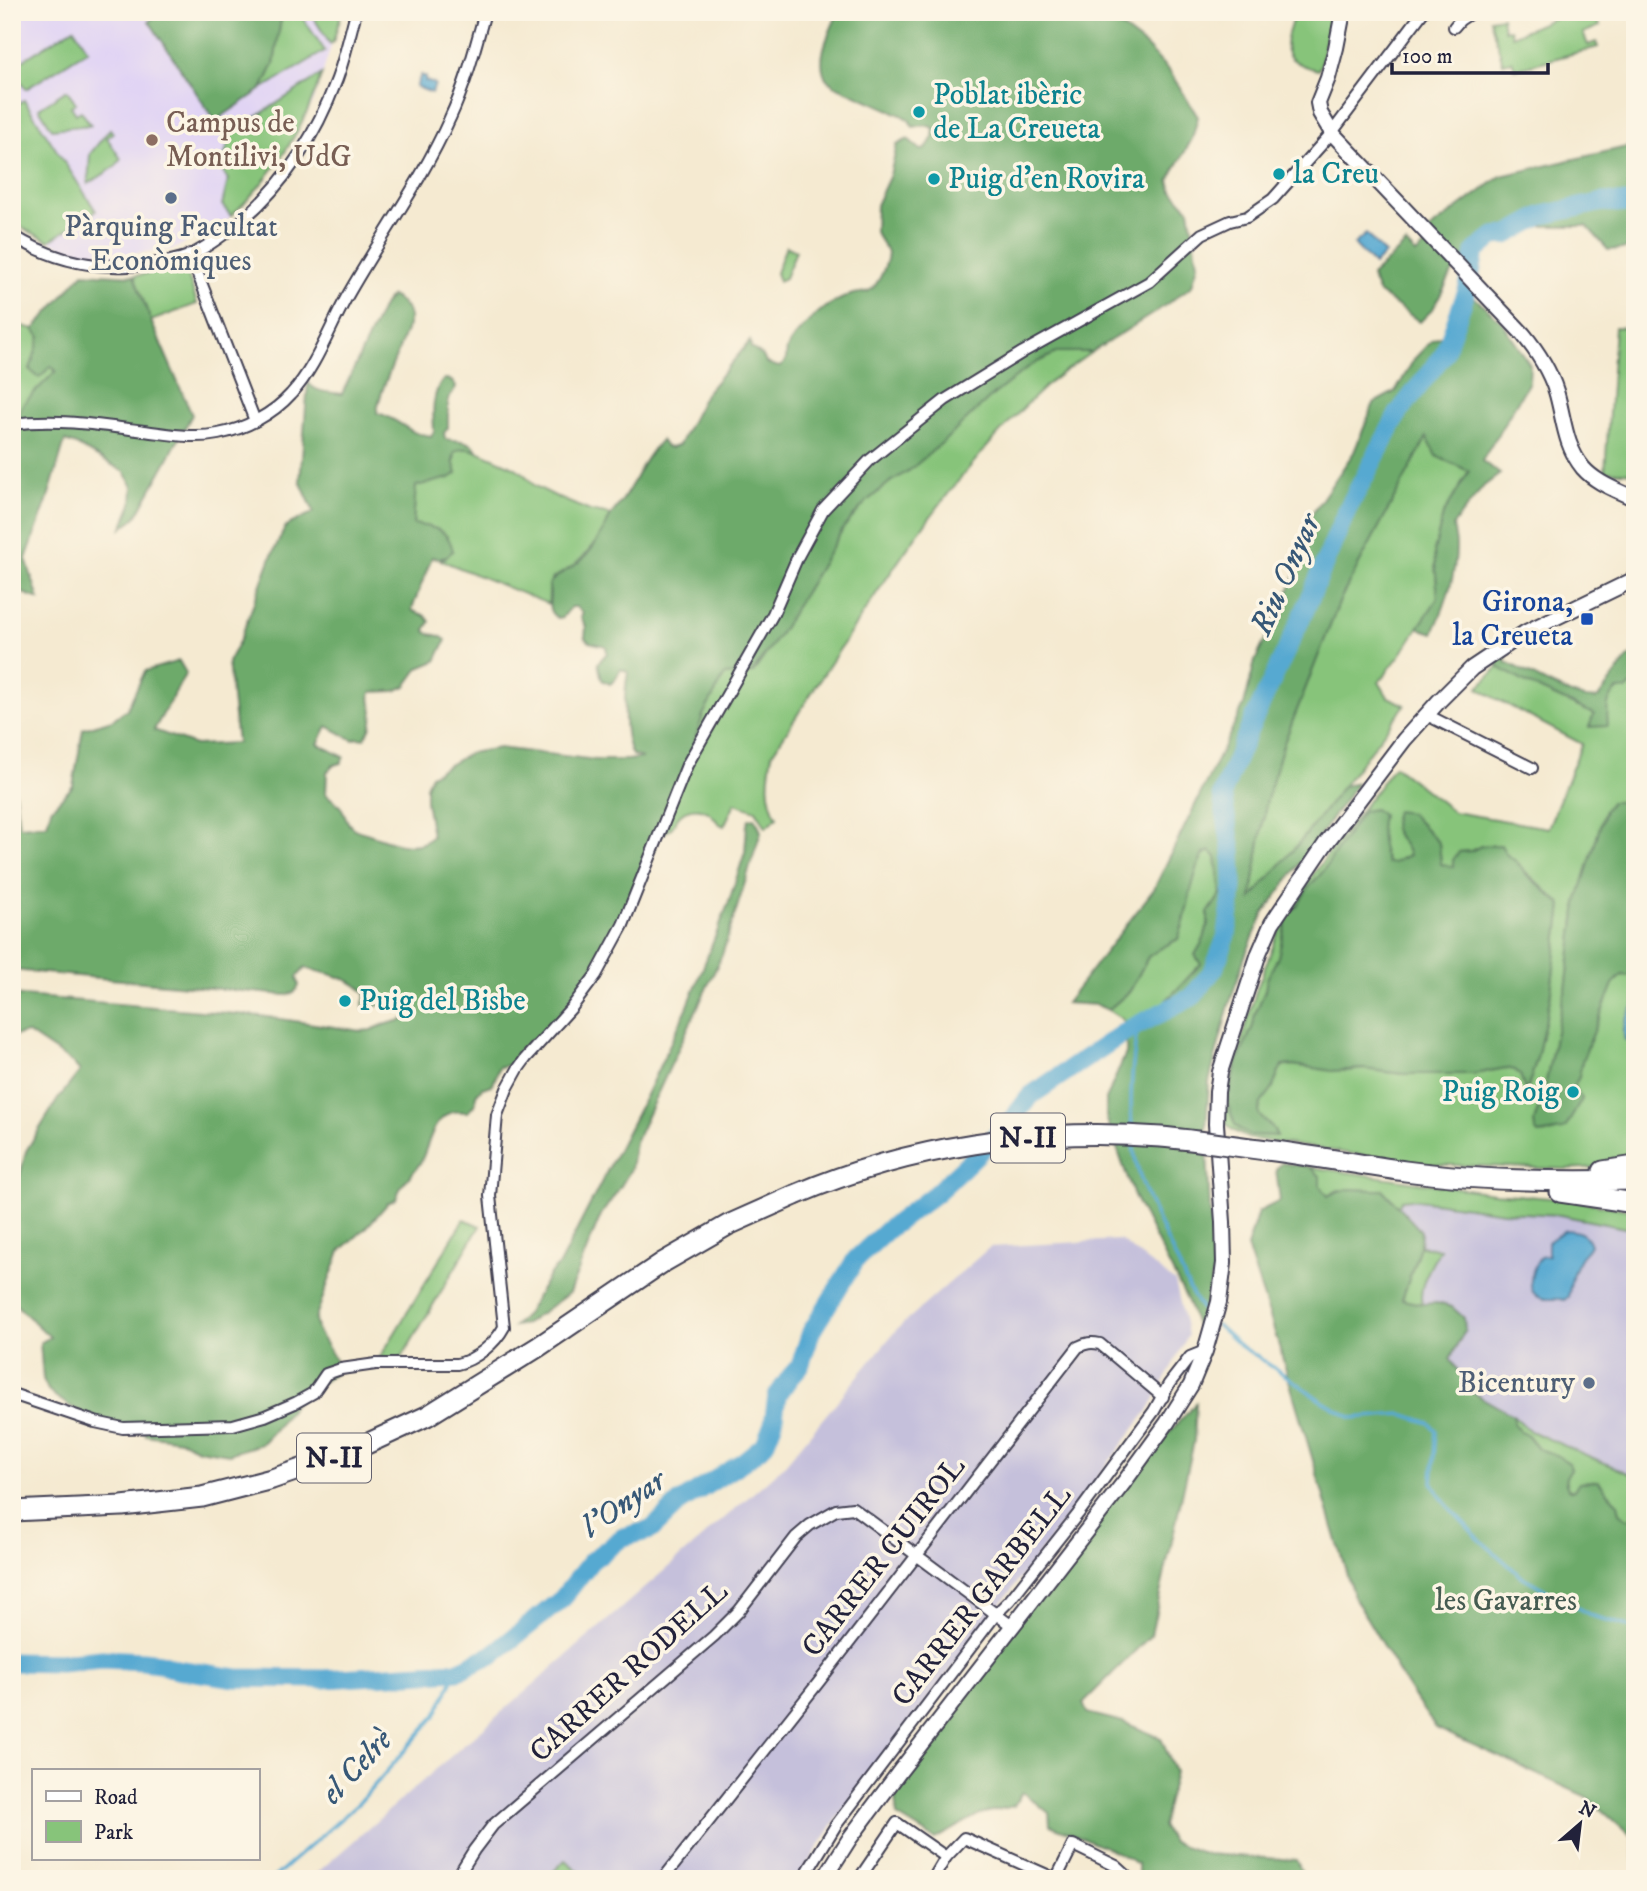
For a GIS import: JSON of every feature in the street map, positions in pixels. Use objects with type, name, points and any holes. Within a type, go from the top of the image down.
[{"type":"highway","name":"N-II","points":[[12,1511],[122,1506],[202,1497],[272,1479],[348,1453],[428,1416],[468,1392],[662,1263],[728,1224],[830,1181],[940,1150],[1009,1139],[1122,1135],[1161,1137],[1406,1171],[1473,1177],[1635,1180]]},
{"type":"highway","points":[[1502,1179],[1529,1174],[1586,1173],[1635,1166]]},
{"type":"highway","points":[[1473,1177],[1507,1186],[1635,1203]]},
{"type":"main road","points":[[1343,12],[1328,78],[1318,103],[1320,113],[1332,132],[1541,356],[1556,390],[1566,436],[1585,470],[1602,483],[1635,499]]},
{"type":"main road","points":[[824,1879],[850,1838],[1125,1481],[1191,1384],[1205,1350],[1219,1302],[1224,1263],[1216,1124],[1220,1072],[1259,953],[1272,923],[1319,854],[1404,740],[1472,668],[1526,632],[1635,579]]},
{"type":"street","points":[[12,235],[47,255],[104,267],[160,263],[190,254],[214,242],[271,194],[313,134],[338,77],[356,12]]},
{"type":"street","points":[[12,424],[31,421],[72,422],[192,437],[219,434],[255,421],[275,409],[292,394],[306,374],[348,294],[450,120],[466,80],[485,12]]},
{"type":"street","points":[[12,1394],[110,1426],[142,1429],[233,1425],[265,1416],[295,1403],[313,1393],[326,1374],[341,1369],[376,1364],[457,1364],[466,1362],[488,1347],[504,1327],[490,1196],[497,1115],[507,1089],[526,1058],[572,1007],[612,949],[687,765],[773,614],[798,556],[823,510],[870,460],[945,400],[1023,352],[1149,282],[1202,234],[1230,221],[1247,217],[1273,198],[1332,132],[1423,12]]},
{"type":"street","points":[[1454,27],[1472,12]]},
{"type":"street","points":[[190,254],[255,421]]},
{"type":"street","points":[[1427,715],[1532,768]]},
{"type":"street","name":"CARRER CUIROL","points":[[663,1879],[1078,1347],[1093,1342],[1100,1344],[1163,1397]]},
{"type":"street","name":"CARRER GARBELL","points":[[803,1879],[836,1825],[996,1614],[1078,1514],[1163,1397],[1169,1384],[1190,1357],[1205,1350]]},
{"type":"street","name":"CARRER RODELL","points":[[456,1879],[493,1825],[714,1636],[739,1611],[796,1537],[810,1525],[836,1510],[853,1508],[1012,1626]]},
{"type":"street","points":[[859,1879],[897,1823],[946,1857]]},
{"type":"street","points":[[933,1879],[946,1857],[964,1838],[1056,1879],[1073,1845],[1116,1866],[1126,1875],[1124,1879]]},
{"type":"shaded area","name":"Campus de Montilivi, UdG","points":[[12,12],[342,12],[314,100],[269,175],[247,200],[227,220],[174,249],[98,257],[67,250],[12,218]]},
{"type":"shaded area","points":[[1402,1199],[1504,1212],[1560,1215],[1635,1230],[1635,1476],[1530,1431],[1514,1416],[1472,1392],[1449,1359],[1465,1330],[1437,1303],[1422,1304],[1420,1296],[1440,1249],[1420,1246],[1421,1231],[1398,1206]]},
{"type":"shaded area","points":[[1120,1240],[1175,1282],[1188,1335],[1150,1408],[833,1824],[798,1879],[310,1879],[782,1468],[897,1329],[990,1247]]},
{"type":"green space","points":[[162,12],[282,12],[274,64],[262,89],[215,121],[149,21]]},
{"type":"green space","points":[[282,12],[299,12],[325,51],[262,89],[274,64]]},
{"type":"green space","points":[[310,12],[342,12],[333,42],[330,44]]},
{"type":"green space","points":[[838,12],[1101,12],[1146,46],[1170,72],[1198,117],[1192,139],[1169,180],[1172,191],[1189,209],[1198,264],[1192,286],[1092,352],[1058,352],[1031,365],[993,395],[910,470],[866,502],[844,527],[779,635],[752,673],[725,675],[703,715],[687,765],[623,925],[560,1021],[519,1050],[510,1065],[499,1067],[493,1085],[482,1088],[468,1112],[452,1112],[439,1121],[420,1163],[396,1199],[388,1203],[367,1227],[340,1251],[315,1319],[317,1330],[341,1369],[295,1403],[261,1444],[229,1454],[198,1449],[180,1440],[146,1435],[142,1429],[95,1422],[48,1390],[43,1379],[40,1343],[50,1337],[12,1301],[15,1195],[26,1151],[58,1099],[80,1071],[73,1063],[28,1033],[12,1036],[12,995],[261,1016],[361,1031],[413,1017],[416,1011],[386,1004],[364,1009],[366,994],[353,983],[338,976],[305,968],[297,977],[299,986],[294,993],[285,995],[12,970],[12,769],[19,826],[47,824],[51,809],[73,786],[83,729],[112,720],[127,709],[145,671],[179,661],[186,673],[154,730],[195,745],[237,743],[228,662],[240,640],[271,557],[286,526],[314,512],[300,481],[308,382],[319,390],[342,394],[384,304],[391,296],[405,307],[409,322],[384,385],[377,413],[416,433],[431,436],[434,431],[437,391],[444,379],[448,380],[456,387],[448,400],[448,428],[444,433],[445,439],[468,443],[478,452],[461,449],[455,452],[453,461],[457,473],[450,478],[416,486],[413,524],[444,533],[453,551],[443,558],[432,557],[412,609],[430,622],[425,630],[427,633],[446,640],[436,661],[419,668],[406,686],[395,691],[371,692],[372,721],[364,739],[353,740],[327,726],[318,744],[344,757],[341,763],[334,765],[327,772],[326,794],[340,807],[349,824],[355,829],[410,845],[426,841],[432,836],[426,801],[426,786],[431,775],[470,753],[499,748],[596,760],[642,758],[632,755],[625,726],[628,672],[621,669],[610,684],[602,680],[598,663],[607,653],[606,646],[589,642],[585,638],[586,627],[581,617],[583,613],[576,607],[571,607],[563,617],[558,618],[552,614],[549,606],[549,585],[591,550],[645,461],[661,440],[666,447],[679,445],[705,394],[750,341],[751,348],[763,356],[766,363],[779,367],[785,361],[792,340],[815,315],[853,294],[869,291],[882,274],[888,253],[875,232],[876,205],[890,175],[897,145],[908,139],[921,150],[926,149],[933,137],[934,128],[925,125],[913,127],[909,120],[901,115],[835,86],[827,79],[822,58]]},
{"type":"green space","points":[[1295,12],[1323,12],[1329,18],[1318,70],[1289,56],[1286,42]]},
{"type":"green space","points":[[1568,12],[1594,12],[1600,26],[1583,33],[1588,45],[1596,42],[1598,47],[1515,69],[1512,61],[1503,63],[1490,19],[1502,17],[1504,30],[1510,29],[1512,36]]},
{"type":"green space","points":[[74,28],[88,50],[26,89],[12,67]]},
{"type":"green space","points":[[322,74],[315,94],[286,151],[260,185],[231,216],[222,205],[228,180],[221,169],[228,144],[224,138]]},
{"type":"green space","points":[[67,90],[76,103],[71,106],[76,114],[81,111],[91,125],[52,129],[39,108]]},
{"type":"green space","points":[[24,100],[96,211],[49,241],[12,221],[12,108]]},
{"type":"green space","points":[[110,129],[113,133],[107,138],[121,159],[115,167],[88,184],[90,154]]},
{"type":"green space","points":[[1635,145],[1635,248],[1608,250],[1587,226],[1503,226],[1476,243],[1452,273],[1433,309],[1420,322],[1378,292],[1371,276],[1406,244],[1416,254],[1428,243],[1426,232],[1501,176]]},
{"type":"green space","points":[[786,246],[796,251],[785,278],[779,281],[776,273]]},
{"type":"green space","points":[[178,268],[187,272],[197,304],[151,321],[134,276]]},
{"type":"green space","points":[[83,273],[134,276],[192,415],[136,517],[122,528],[132,504],[133,487],[125,472],[65,441],[26,559],[39,599],[20,592],[13,601],[19,638],[12,640],[12,430],[19,429],[19,413],[23,404],[56,371],[51,366],[39,378],[30,370],[40,337],[34,329]]},
{"type":"green space","points":[[1472,295],[1502,322],[1530,365],[1529,382],[1482,461],[1500,474],[1484,486],[1453,525],[1456,547],[1452,581],[1433,633],[1418,628],[1438,598],[1434,551],[1443,515],[1469,471],[1436,456],[1427,437],[1341,598],[1282,748],[1266,803],[1251,899],[1343,786],[1357,783],[1263,915],[1245,956],[1229,1005],[1209,1082],[1206,1130],[1213,1272],[1199,1334],[1188,1302],[1134,1196],[1106,1117],[1106,1099],[1126,1053],[1126,1026],[1159,1007],[1201,964],[1195,955],[1204,939],[1208,913],[1221,894],[1216,857],[1210,851],[1203,854],[1199,864],[1178,939],[1148,957],[1130,991],[1108,1010],[1097,1005],[1066,1003],[1154,889],[1244,705],[1255,661],[1307,551],[1305,524],[1354,452],[1374,403],[1396,391],[1414,359],[1432,340],[1461,328]]},
{"type":"green space","points":[[12,323],[34,329],[40,337],[30,370],[51,366],[56,371],[23,404],[19,413],[12,415]]},
{"type":"green space","points":[[1615,327],[1635,329],[1635,473],[1605,471]]},
{"type":"green space","points":[[1058,352],[1092,352],[1049,383],[969,467],[899,560],[772,754],[769,794],[777,817],[766,827],[756,810],[735,803],[724,826],[708,812],[692,809],[681,814],[672,827],[658,837],[687,765],[703,714],[725,674],[753,673],[844,527],[866,502],[910,470],[993,395],[1031,365]]},
{"type":"green space","points":[[1427,436],[1436,456],[1469,471],[1443,515],[1434,551],[1438,598],[1379,682],[1388,697],[1405,705],[1305,836],[1251,900],[1266,803],[1282,748],[1341,598]]},
{"type":"green space","points":[[461,448],[473,449],[514,467],[535,486],[559,498],[590,511],[611,515],[588,552],[575,565],[551,580],[548,604],[440,560],[445,558],[413,524],[416,485],[447,477],[454,463],[455,452]]},
{"type":"green space","points":[[1635,654],[1635,682],[1626,690],[1617,690],[1610,698],[1608,726],[1589,727],[1594,714],[1498,667],[1497,659],[1502,655],[1506,656],[1506,662],[1552,686],[1577,696],[1598,698],[1628,658]]},
{"type":"green space","points":[[1498,667],[1594,714],[1590,726],[1607,726],[1607,705],[1611,696],[1635,682],[1635,842],[1626,833],[1622,802],[1605,810],[1577,903],[1566,990],[1544,1092],[1534,1122],[1538,1134],[1561,1129],[1570,1120],[1582,1099],[1574,1086],[1613,984],[1621,975],[1635,976],[1635,1162],[1606,1167],[1564,1169],[1420,1164],[1248,1138],[1228,1125],[1224,1118],[1229,1084],[1256,991],[1283,920],[1314,873],[1394,766],[1454,812],[1548,828],[1582,744],[1478,688]],"holes":[[[1410,813],[1439,843],[1441,864],[1453,868],[1459,852],[1471,851],[1481,846],[1496,846],[1562,905],[1550,999],[1527,1092],[1520,1075],[1515,1070],[1506,1068],[1474,1074],[1403,1074],[1293,1065],[1281,1067],[1272,1089],[1260,1107],[1259,1115],[1273,1128],[1277,1136],[1249,1135],[1227,1103],[1237,1063],[1253,1026],[1267,979],[1278,957],[1287,917],[1321,874],[1354,824],[1380,824],[1380,844],[1387,863],[1409,855],[1395,833]]]},
{"type":"green space","points":[[1611,802],[1622,802],[1626,823],[1624,831],[1629,839],[1635,842],[1635,976],[1622,975],[1613,984],[1574,1086],[1582,1099],[1566,1127],[1538,1134],[1534,1122],[1544,1092],[1566,990],[1577,903],[1605,810]]},
{"type":"green space","points":[[1374,809],[1382,815],[1381,839],[1387,863],[1409,855],[1393,825],[1396,811],[1410,813],[1439,843],[1441,864],[1453,867],[1453,860],[1459,852],[1471,851],[1481,846],[1501,845],[1525,873],[1562,905],[1550,999],[1526,1093],[1520,1074],[1506,1068],[1474,1074],[1403,1074],[1363,1069],[1332,1071],[1282,1066],[1259,1111],[1259,1115],[1273,1128],[1277,1136],[1249,1135],[1235,1125],[1227,1103],[1237,1063],[1253,1026],[1267,979],[1278,957],[1287,917],[1321,874],[1363,811]]},
{"type":"green space","points":[[754,818],[761,832],[722,955],[635,1142],[631,1169],[601,1215],[569,1293],[526,1324],[514,1326],[527,1313],[550,1274],[559,1265],[645,1097],[687,1008],[728,904],[745,852],[747,824],[749,819]]},
{"type":"green space","points":[[1210,850],[1216,857],[1221,894],[1208,913],[1204,940],[1195,955],[1201,964],[1159,1007],[1126,1026],[1122,1019],[1108,1010],[1130,991],[1148,957],[1178,939],[1195,871]]},
{"type":"green space","name":"les Gavarres","points":[[1282,1163],[1310,1167],[1320,1176],[1320,1186],[1328,1196],[1348,1189],[1383,1190],[1421,1231],[1420,1246],[1402,1300],[1452,1307],[1464,1318],[1465,1330],[1450,1359],[1472,1392],[1514,1416],[1513,1423],[1539,1449],[1569,1463],[1571,1469],[1565,1482],[1569,1490],[1574,1490],[1579,1482],[1598,1481],[1618,1504],[1620,1513],[1627,1519],[1635,1518],[1635,1865],[1633,1838],[1587,1797],[1436,1728],[1411,1693],[1353,1595],[1247,1247],[1258,1212],[1280,1201],[1276,1169]]},
{"type":"green space","points":[[1310,1167],[1494,1193],[1572,1200],[1635,1211],[1635,1230],[1560,1215],[1504,1212],[1411,1199],[1402,1200],[1398,1206],[1383,1190],[1338,1190],[1328,1196],[1320,1186],[1319,1176]]},
{"type":"green space","points":[[464,1219],[480,1226],[398,1364],[376,1364]]},
{"type":"green space","points":[[1420,1246],[1440,1249],[1423,1283],[1422,1304],[1402,1300]]},
{"type":"green space","points":[[1196,1403],[1194,1441],[1151,1635],[1083,1703],[1087,1713],[1123,1722],[1161,1738],[1175,1772],[1162,1826],[1172,1842],[1206,1854],[1296,1860],[1305,1879],[1138,1879],[1138,1864],[1106,1847],[1050,1825],[1049,1813],[1022,1792],[1014,1806],[980,1814],[935,1839],[897,1816],[893,1781],[1125,1481]]},
{"type":"green space","points":[[1514,1416],[1530,1431],[1635,1476],[1635,1518],[1627,1519],[1620,1513],[1618,1504],[1598,1481],[1579,1482],[1574,1490],[1569,1490],[1566,1479],[1571,1469],[1556,1455],[1539,1449],[1528,1435],[1520,1432],[1513,1423]]},
{"type":"green space","points":[[565,1860],[588,1879],[546,1879]]},
{"type":"water","points":[[421,75],[426,77],[425,81],[435,84],[432,93],[416,87]]},
{"type":"water","points":[[1366,234],[1385,254],[1374,265],[1354,244]]},
{"type":"water","points":[[1635,1004],[1635,1035],[1630,1040],[1625,1040],[1625,1026]]},
{"type":"water","points":[[1565,1230],[1581,1233],[1590,1245],[1575,1268],[1568,1297],[1564,1300],[1541,1298],[1532,1290],[1532,1273],[1540,1257],[1548,1256],[1548,1242]]},
{"type":"waterway","name":"l'Onyar","points":[[12,1662],[60,1663],[102,1659],[143,1661],[236,1678],[324,1679],[457,1671],[492,1655],[562,1599],[591,1561],[623,1537],[651,1530],[679,1503],[744,1461],[765,1444],[773,1424],[777,1396],[800,1366],[811,1332],[856,1259],[887,1230],[935,1194],[1009,1123],[1030,1096],[1128,1030],[1192,997],[1214,969],[1227,935],[1233,887],[1232,852],[1222,794],[1347,510],[1399,412],[1444,354],[1468,288],[1475,252],[1494,236],[1507,235],[1543,215],[1603,202],[1635,204]]},
{"type":"waterway","points":[[1132,1128],[1132,1076],[1138,1024]]},
{"type":"waterway","points":[[1133,1143],[1143,1186],[1155,1215],[1193,1296],[1209,1317]]},
{"type":"waterway","points":[[1217,1325],[1239,1345],[1320,1400],[1352,1418],[1402,1414],[1429,1423],[1436,1430],[1432,1482],[1445,1503],[1478,1538],[1521,1576],[1592,1616],[1635,1628]]},
{"type":"waterway","name":"el Celrè","points":[[272,1879],[359,1803],[436,1715],[457,1671]]},
{"type":"place","name":"Poblat ibèric de La Creueta","points":[[919,112]]},
{"type":"place","name":"Campus de Montilivi, UdG","points":[[152,140]]},
{"type":"place","name":"la Creu","points":[[1279,174]]},
{"type":"place","name":"Puig d'en Rovira","points":[[934,179]]},
{"type":"place","name":"Pàrquing Facultat Econòmiques","points":[[171,198]]},
{"type":"place","name":"Girona, la Creueta","points":[[1587,619]]},
{"type":"place","name":"Puig del Bisbe","points":[[345,1001]]},
{"type":"place","name":"Puig Roig","points":[[1573,1092]]},
{"type":"place","name":"Bicentury","points":[[1589,1383]]},
{"type":"water label","name":"Riu Onyar","points":[[1286,575]]}]
